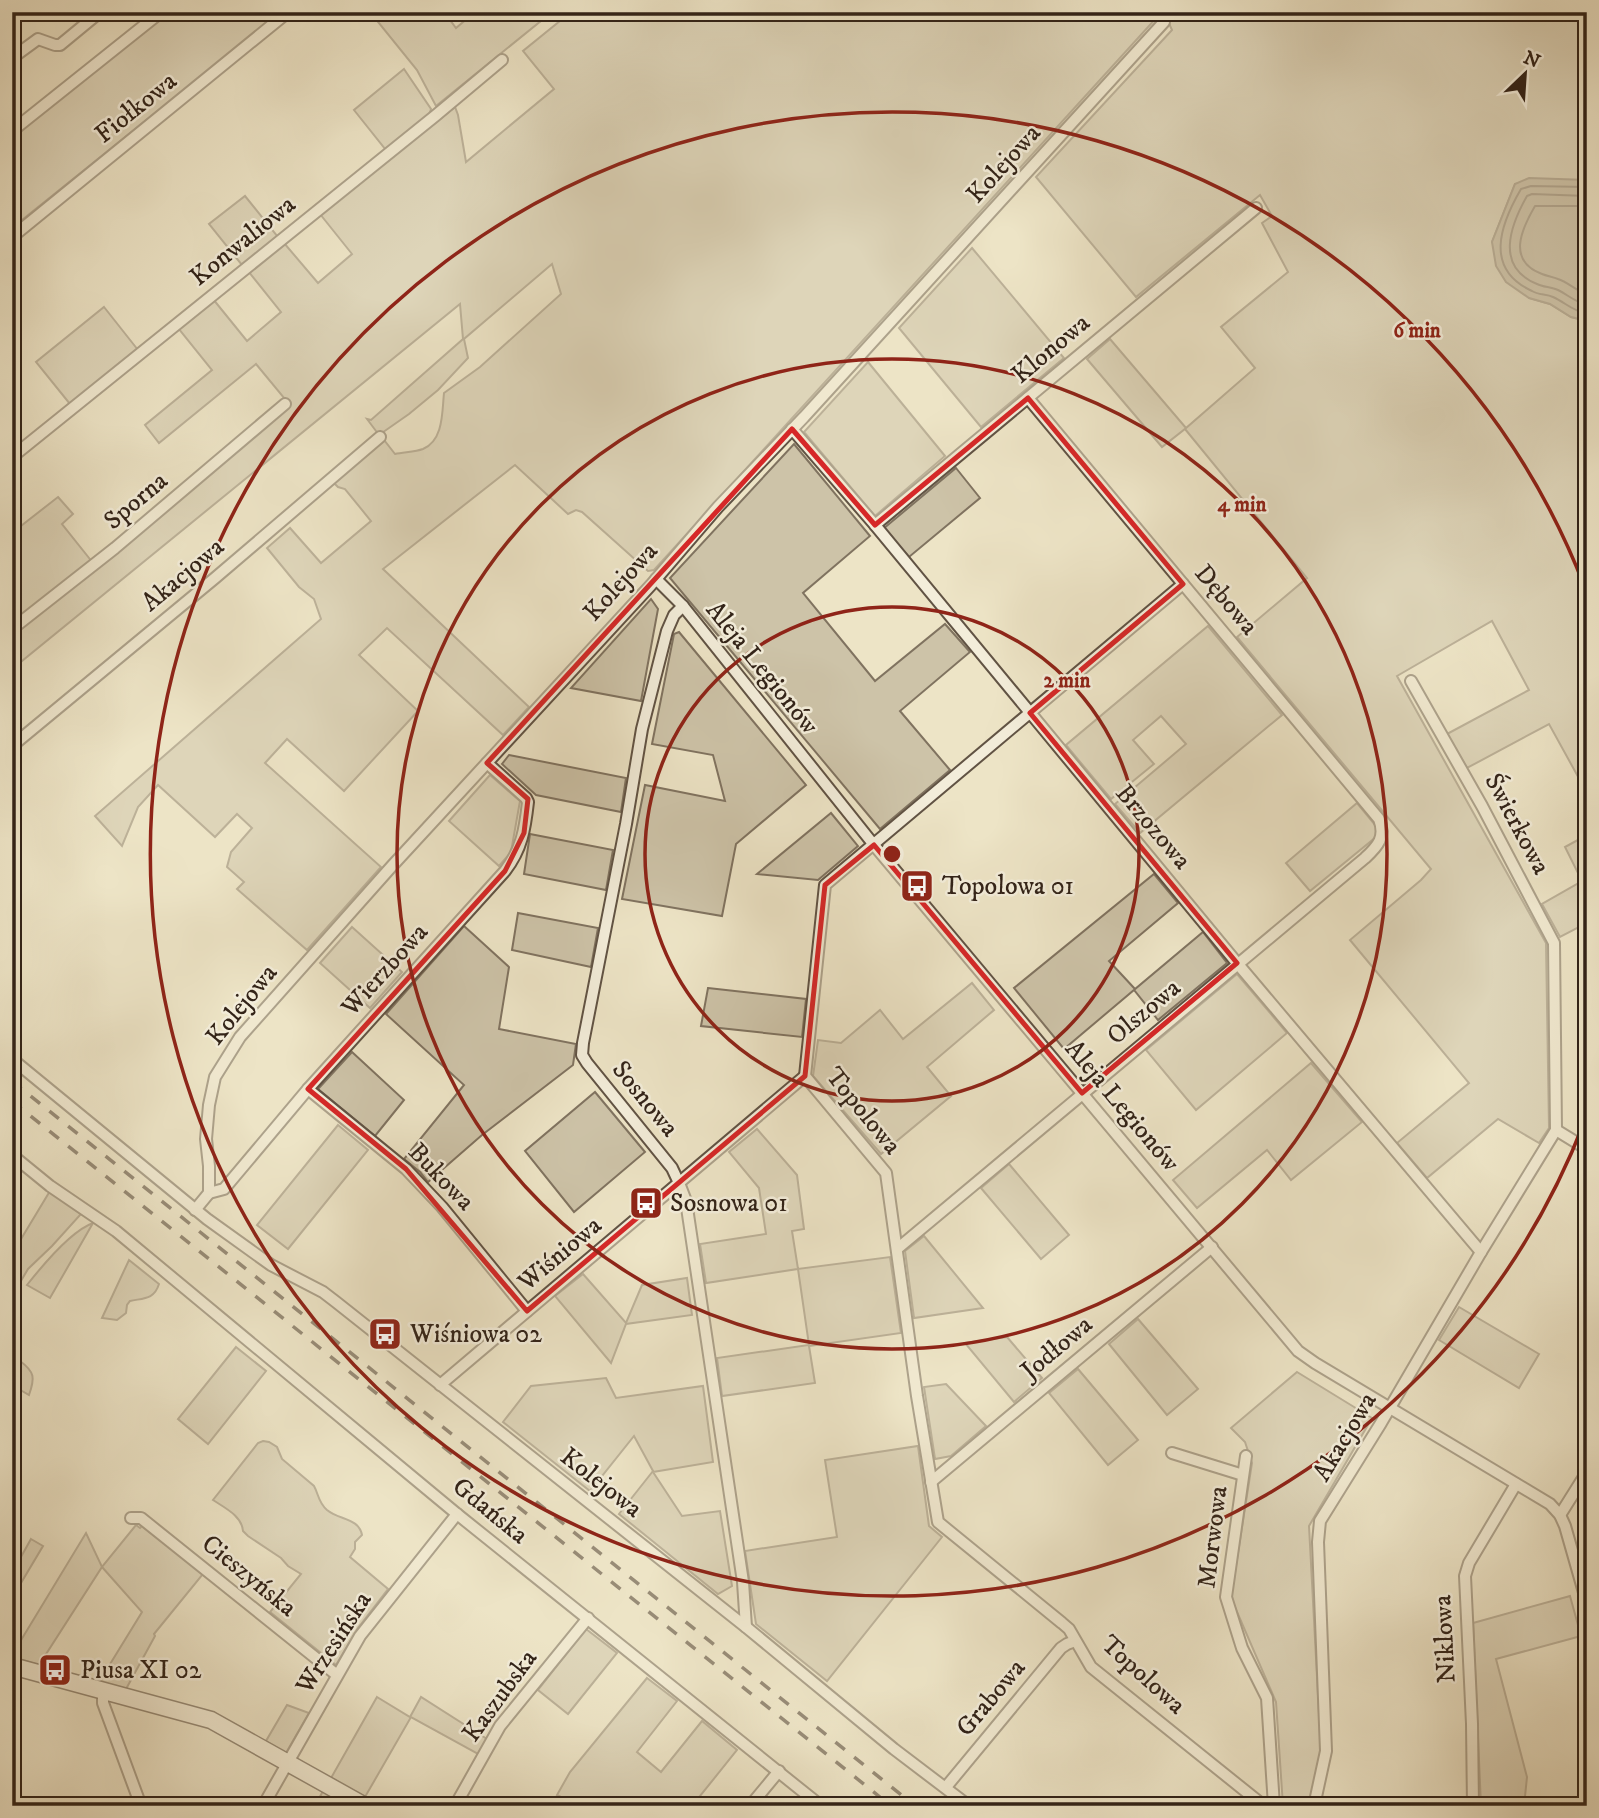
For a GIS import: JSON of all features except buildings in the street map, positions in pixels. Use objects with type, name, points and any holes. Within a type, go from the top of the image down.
[{"type":"street","points":[[12,58],[36,39],[55,45],[62,44],[100,12]]},
{"type":"street","points":[[12,131],[161,12]]},
{"type":"street","name":"Fiołkowa","points":[[12,237],[288,12]]},
{"type":"street","name":"Kolejowa","points":[[209,1193],[206,1139],[215,1077],[246,1030],[392,866],[656,579],[718,507],[1164,22]]},
{"type":"street","name":"Konwaliowa","points":[[12,457],[502,60]]},
{"type":"street","name":"Klonowa","points":[[875,525],[1256,208]]},
{"type":"street","name":"Dębowa","points":[[1028,398],[1379,819],[1382,833]]},
{"type":"street","name":"Sporna","points":[[12,629],[116,548],[285,404]]},
{"type":"street","name":"Brzozowa","points":[[792,429],[1481,1252]]},
{"type":"street","name":"Akacjowa","points":[[12,746],[380,437]]},
{"type":"street","name":"Aleja Legionów","points":[[656,579],[683,606],[874,845],[1298,1351],[1550,1504],[1560,1515]]},
{"type":"street","name":"Topolowa","points":[[1183,584],[825,885],[805,1076],[886,1173],[938,1522],[1069,1629],[1091,1667],[1264,1806]]},
{"type":"street","name":"Sosnowa","points":[[683,606],[674,615],[667,631],[642,729],[582,1055],[671,1168],[686,1201],[743,1582],[746,1627]]},
{"type":"street","name":"Świerkowa","points":[[1411,681],[1482,806],[1554,943],[1556,1130]]},
{"type":"street","name":"Wierzbowa","points":[[209,1193],[224,1189],[307,1089],[515,858],[524,833],[528,802],[487,763]]},
{"type":"street","name":"Olszowa","points":[[897,1248],[1365,858],[1378,844],[1382,833]]},
{"type":"street","name":"Kolejowa","points":[[12,1059],[195,1210],[271,1265],[329,1296],[746,1627],[894,1749],[969,1806]]},
{"type":"street","name":"Wiśniowa","points":[[440,1385],[805,1076]]},
{"type":"street","name":"Bukowa","points":[[307,1089],[406,1170],[442,1207],[527,1311]]},
{"type":"street","points":[[1556,1130],[1587,1149]]},
{"type":"street","name":"Akacjowa","points":[[1314,1806],[1326,1751],[1319,1525],[1556,1130]]},
{"type":"street","name":"Gdańska","points":[[12,1156],[136,1246],[457,1514],[821,1806]]},
{"type":"street","points":[[195,1210],[209,1193]]},
{"type":"street","name":"Jodłowa","points":[[931,1482],[1212,1248]]},
{"type":"street","name":"Morwowa","points":[[1172,1453],[1243,1475]]},
{"type":"street","name":"Morwowa","points":[[1246,1456],[1226,1597],[1242,1647],[1267,1698],[1274,1806]]},
{"type":"street","points":[[1587,1472],[1560,1515],[1585,1589],[1587,1603]]},
{"type":"street","name":"Niklowa","points":[[1473,1806],[1465,1576],[1469,1563],[1516,1484]]},
{"type":"street","name":"Wrzesińska","points":[[263,1806],[360,1636],[457,1514]]},
{"type":"street","name":"Cieszyńska","points":[[131,1518],[143,1520],[337,1675]]},
{"type":"street","name":"Kaszubska","points":[[455,1806],[500,1727],[588,1618]]},
{"type":"street","name":"Grabowa","points":[[946,1787],[1061,1648],[1075,1642]]},
{"type":"street","points":[[12,1666],[211,1720],[365,1806]]},
{"type":"street","points":[[103,1690],[103,1703],[141,1806]]},
{"type":"street","points":[[750,1806],[779,1771]]},
{"type":"highlighted area","points":[[1028,398],[1183,584],[1030,713],[1237,963],[1082,1093],[874,845],[825,885],[805,1076],[527,1311],[406,1169],[308,1089],[505,871],[524,833],[528,799],[487,763],[792,429],[875,525]]},
{"type":"shaded area","points":[[167,12],[281,12],[12,228],[12,134]]},
{"type":"shaded area","points":[[370,12],[444,12],[456,28],[475,12],[552,12],[436,106],[417,70]]},
{"type":"shaded area","points":[[571,12],[1158,12],[1159,15],[654,570],[648,571],[582,512],[576,510],[568,514],[515,465],[383,569],[529,707],[503,735],[387,628],[359,655],[418,711],[344,791],[287,739],[265,763],[381,867],[307,950],[237,889],[244,882],[227,867],[231,852],[252,828],[237,814],[215,837],[158,785],[138,807],[122,846],[95,816],[321,619],[314,599],[299,587],[267,548],[290,528],[321,563],[371,521],[345,489],[333,482],[384,440],[395,454],[420,450],[430,445],[441,424],[444,393],[480,367],[561,294],[552,264],[464,339],[468,358],[438,390],[379,435],[367,419],[371,420],[463,339],[460,304],[17,665],[12,659],[12,633],[290,405],[256,364],[159,443],[145,425],[212,370],[178,328],[213,299],[247,341],[281,312],[248,271],[284,243],[318,283],[352,254],[320,214],[455,107],[466,162],[554,89],[523,51]]},
{"type":"shaded area","points":[[1164,12],[1587,12],[1587,180],[1515,184],[1492,242],[1529,298],[1550,304],[1571,317],[1587,321],[1587,793],[1549,724],[1467,768],[1447,734],[1529,690],[1492,621],[1397,676],[1546,943],[1549,1128],[1539,1143],[1498,1119],[1427,1178],[1397,1143],[1469,1083],[1350,940],[1431,869],[1237,637],[1307,578],[1185,429],[1162,447],[1087,359],[1110,339],[1186,428],[1255,368],[1221,327],[1288,272],[1262,223],[1272,216],[1260,195],[1136,297],[1036,177],[1172,30]]},
{"type":"shaded area","points":[[404,69],[431,109],[429,115],[386,150],[354,110]]},
{"type":"shaded area","points":[[245,196],[278,237],[242,265],[209,224]]},
{"type":"shaded area","points":[[972,248],[1064,358],[981,427],[899,328]]},
{"type":"shaded area","points":[[104,307],[138,350],[70,404],[36,362]]},
{"type":"shaded area","points":[[868,362],[945,456],[875,516],[804,432]]},
{"type":"shaded area","points":[[794,444],[870,536],[803,593],[875,681],[945,624],[970,652],[900,711],[950,770],[880,829],[670,578]]},
{"type":"shaded area","points":[[956,468],[980,498],[909,557],[883,529]]},
{"type":"shaded area","points":[[58,497],[73,514],[62,524],[93,563],[12,627],[12,533]]},
{"type":"shaded area","points":[[651,599],[658,609],[641,701],[571,688]]},
{"type":"shaded area","points":[[1208,626],[1282,715],[1140,833],[1115,804],[1186,744],[1161,716],[1133,740],[1154,764],[1111,799],[1066,745]]},
{"type":"shaded area","points":[[679,632],[806,785],[736,844],[722,916],[622,899],[645,785],[725,801],[713,755],[652,744],[674,634]]},
{"type":"shaded area","points":[[509,755],[626,778],[621,812],[536,795],[502,764]]},
{"type":"shaded area","points":[[490,775],[520,801],[511,852],[499,866],[449,821]]},
{"type":"shaded area","points":[[1357,803],[1376,826],[1376,837],[1310,891],[1286,863]]},
{"type":"shaded area","points":[[831,813],[858,846],[818,880],[757,874]]},
{"type":"shaded area","points":[[530,834],[613,850],[606,890],[524,874]]},
{"type":"shaded area","points":[[1587,835],[1587,923],[1560,937],[1542,904],[1582,881],[1565,847]]},
{"type":"shaded area","points":[[1154,874],[1178,903],[1109,961],[1135,989],[1203,932],[1227,963],[1158,1020],[1134,990],[1064,1049],[1014,988]]},
{"type":"shaded area","points":[[518,913],[598,928],[591,967],[512,950]]},
{"type":"shaded area","points":[[464,926],[509,967],[499,1029],[576,1044],[573,1065],[482,1135],[428,1182],[404,1159],[464,1085],[386,1014]]},
{"type":"shaded area","points":[[352,927],[402,972],[370,1008],[320,963]]},
{"type":"shaded area","points":[[1237,974],[1287,1033],[1196,1110],[1146,1050]]},
{"type":"shaded area","points":[[972,983],[994,1010],[927,1067],[951,1096],[881,1154],[813,1076],[818,1040],[841,1043],[880,1010],[903,1039]]},
{"type":"shaded area","points":[[708,988],[806,999],[802,1037],[701,1026]]},
{"type":"shaded area","points":[[352,1052],[404,1100],[375,1136],[318,1089]]},
{"type":"shaded area","points":[[1311,1063],[1362,1122],[1291,1180],[1267,1150],[1197,1208],[1173,1180]]},
{"type":"shaded area","points":[[595,1092],[645,1152],[574,1212],[525,1151]]},
{"type":"shaded area","points":[[338,1125],[368,1150],[288,1249],[257,1225]]},
{"type":"shaded area","points":[[757,1129],[797,1175],[804,1229],[792,1231],[798,1269],[706,1283],[700,1244],[766,1234],[759,1188],[729,1152]]},
{"type":"shaded area","points":[[1009,1164],[1069,1235],[1041,1259],[981,1188]]},
{"type":"shaded area","points":[[50,1191],[81,1214],[28,1269],[12,1296],[12,1254]]},
{"type":"shaded area","points":[[93,1223],[50,1298],[27,1285],[66,1241]]},
{"type":"shaded area","points":[[924,1236],[983,1308],[914,1318],[905,1251]]},
{"type":"shaded area","points":[[890,1257],[901,1333],[809,1346],[815,1383],[722,1396],[717,1358],[809,1345],[798,1269]]},
{"type":"shaded area","points":[[129,1260],[159,1284],[157,1289],[148,1297],[130,1301],[126,1313],[117,1320],[102,1318]]},
{"type":"shaded area","points":[[583,1274],[626,1323],[642,1285],[687,1278],[692,1315],[626,1324],[611,1363],[555,1296]]},
{"type":"shaded area","points":[[1459,1307],[1539,1354],[1519,1388],[1439,1340]]},
{"type":"shaded area","points":[[1138,1319],[1198,1389],[1167,1415],[1109,1344]]},
{"type":"shaded area","points":[[1007,1337],[1042,1378],[1014,1402],[965,1343]]},
{"type":"shaded area","points":[[236,1347],[266,1371],[208,1444],[178,1419]]},
{"type":"shaded area","points":[[20,1361],[32,1376],[29,1395],[12,1385],[12,1375]]},
{"type":"shaded area","points":[[1078,1369],[1138,1440],[1108,1465],[1049,1393]]},
{"type":"shaded area","points":[[1297,1372],[1372,1418],[1309,1526],[1321,1752],[1310,1806],[1283,1806],[1276,1702],[1231,1598],[1252,1463],[1245,1442],[1231,1428]]},
{"type":"shaded area","points":[[606,1378],[616,1398],[703,1386],[713,1462],[653,1472],[682,1516],[720,1511],[732,1586],[718,1594],[619,1514],[653,1471],[634,1436],[590,1491],[503,1422],[531,1386]]},
{"type":"shaded area","points":[[946,1384],[986,1426],[951,1456],[935,1459],[924,1387]]},
{"type":"shaded area","points":[[263,1441],[277,1447],[282,1459],[314,1486],[327,1510],[357,1525],[362,1535],[355,1542],[355,1549],[350,1557],[388,1589],[358,1628],[336,1665],[270,1612],[301,1574],[248,1536],[240,1521],[228,1509],[213,1500],[258,1443]]},
{"type":"shaded area","points":[[918,1446],[929,1526],[942,1537],[827,1681],[756,1624],[745,1551],[837,1537],[825,1460]]},
{"type":"shaded area","points":[[136,1525],[140,1528],[142,1526],[203,1574],[154,1634],[126,1689],[99,1682],[142,1612],[102,1567]]},
{"type":"shaded area","points":[[86,1533],[102,1567],[39,1665],[12,1657]]},
{"type":"shaded area","points":[[31,1539],[43,1546],[12,1598],[12,1573]]},
{"type":"shaded area","points":[[1570,1596],[1581,1636],[1496,1659],[1527,1777],[1524,1806],[1481,1806],[1473,1623]]},
{"type":"shaded area","points":[[586,1629],[617,1653],[568,1714],[538,1690]]},
{"type":"shaded area","points":[[647,1678],[677,1701],[637,1752],[661,1772],[702,1721],[737,1750],[692,1806],[558,1806],[561,1797],[557,1795],[570,1772]]},
{"type":"shaded area","points":[[377,1697],[410,1717],[421,1697],[487,1739],[478,1754],[411,1717],[365,1797],[331,1778]]},
{"type":"shaded area","points":[[287,1705],[309,1713],[286,1753],[266,1741]]},
{"type":"shaded area","points":[[323,1791],[349,1806],[315,1806]]},
{"type":"water","points":[[1529,178],[1587,180],[1587,321],[1571,317],[1550,304],[1529,298],[1506,282],[1496,266],[1492,242],[1515,184]]},
{"type":"railway","points":[[12,1081],[915,1806]]},
{"type":"railway","points":[[12,1101],[891,1806]]},
{"type":"place","name":"Topolowa 01","points":[[917,886]]},
{"type":"place","name":"Sosnowa 01","points":[[646,1203]]},
{"type":"place","name":"Wiśniowa 02","points":[[385,1334]]},
{"type":"place","name":"Piusa XI 02","points":[[55,1670]]}]
